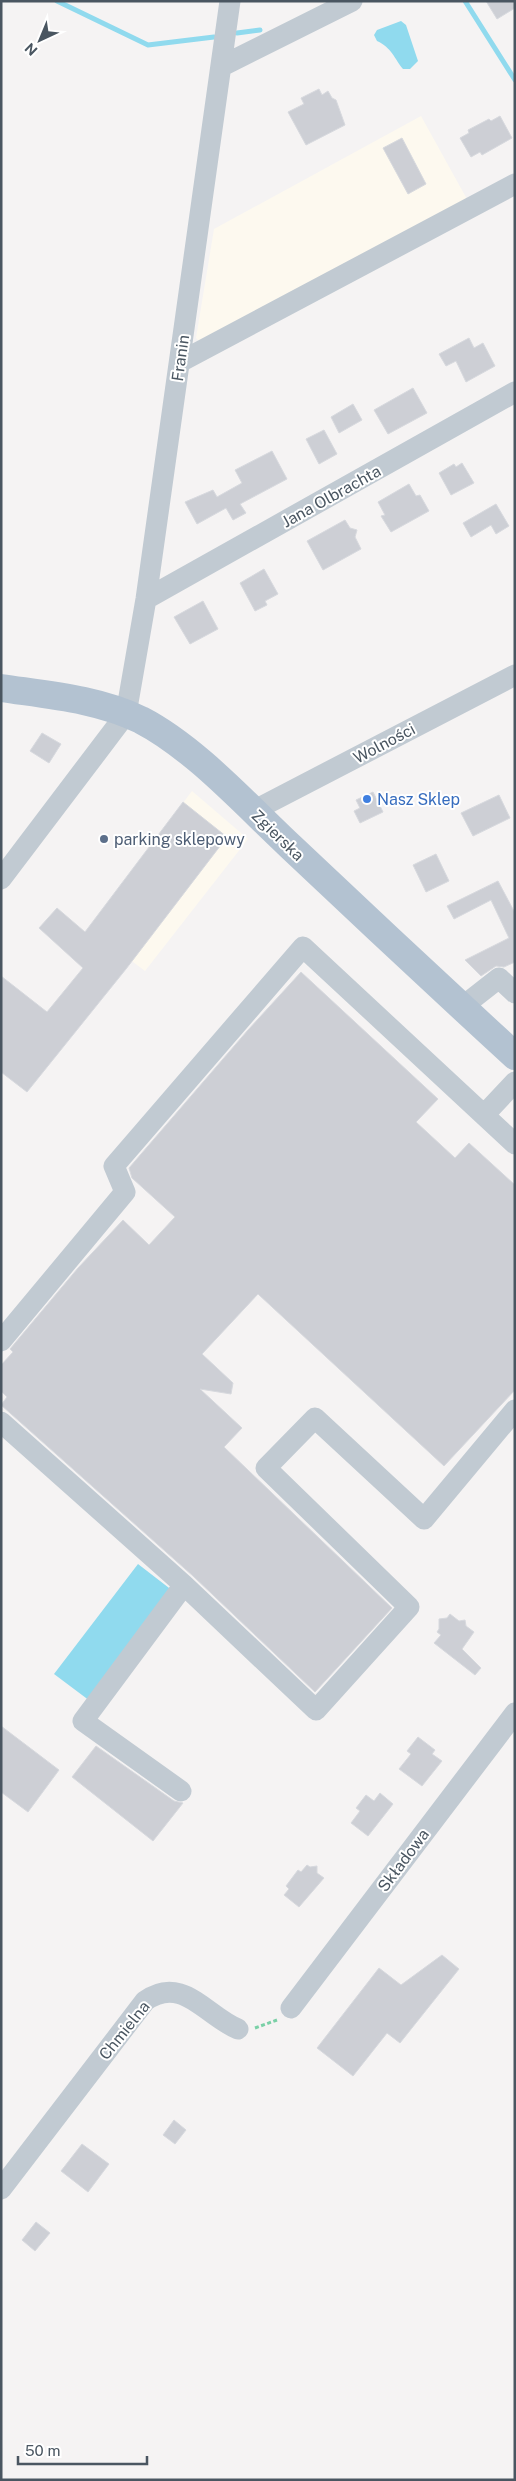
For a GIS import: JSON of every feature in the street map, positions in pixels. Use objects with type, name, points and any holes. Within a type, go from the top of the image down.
[{"type":"main road","name":"Zgierska","points":[[1,688],[66,698],[126,714],[158,730],[177,744],[253,811],[515,1056]]},
{"type":"street","name":"Franin","points":[[126,714],[146,599],[230,1]]},
{"type":"street","points":[[222,66],[352,1]]},
{"type":"street","points":[[180,362],[515,184]]},
{"type":"street","name":"Jana Olbrachta","points":[[146,599],[515,392]]},
{"type":"street","name":"Wolności","points":[[253,811],[515,675]]},
{"type":"street","points":[[1,879],[126,714]]},
{"type":"street","points":[[1,1341],[125,1192],[114,1166],[303,947],[515,1144]]},
{"type":"street","points":[[462,1007],[499,978],[515,993]]},
{"type":"street","points":[[484,1115],[515,1082]]},
{"type":"street","points":[[1,1422],[184,1585],[316,1710],[409,1607],[266,1468],[315,1418],[424,1519],[515,1410]]},
{"type":"street","points":[[181,1791],[83,1721],[184,1585]]},
{"type":"street","name":"Składowa","points":[[291,2008],[515,1713]]},
{"type":"street","name":"Chmielna","points":[[1,2189],[145,2001],[152,1996],[168,1991],[177,1991],[218,2019],[238,2029]]},
{"type":"path","points":[[238,2029],[262,2027],[281,2017],[291,2008]]},
{"type":"shaded area","points":[[421,116],[468,201],[203,345],[196,338],[214,229]]},
{"type":"shaded area","points":[[192,791],[248,839],[145,971],[88,928]]},
{"type":"water","points":[[401,21],[406,25],[418,61],[410,69],[403,69],[389,50],[377,41],[374,35],[377,30]]},
{"type":"water","points":[[138,1564],[173,1591],[90,1701],[54,1674]]},
{"type":"building","points":[[486,1],[515,1],[515,8],[497,19]]},
{"type":"building","points":[[319,89],[322,95],[328,91],[332,98],[336,100],[345,125],[306,145],[288,112],[304,104],[301,98]]},
{"type":"building","points":[[500,116],[512,138],[482,155],[480,152],[471,157],[460,138],[469,133],[468,130],[489,119],[491,121]]},
{"type":"building","points":[[402,138],[426,184],[408,194],[383,148]]},
{"type":"building","points":[[469,338],[474,348],[483,343],[495,366],[466,382],[456,361],[446,366],[439,354]]},
{"type":"building","points":[[413,388],[427,413],[388,434],[374,410]]},
{"type":"building","points":[[353,404],[362,420],[339,433],[331,417]]},
{"type":"building","points":[[324,430],[337,454],[319,464],[306,439]]},
{"type":"building","points":[[272,451],[287,479],[240,504],[246,513],[233,520],[226,508],[197,524],[185,502],[213,490],[217,497],[242,483],[235,470]]},
{"type":"building","points":[[462,463],[474,483],[451,495],[439,473],[454,464],[456,467]]},
{"type":"building","points":[[409,484],[416,496],[420,495],[429,511],[391,532],[381,516],[385,515],[378,502]]},
{"type":"building","points":[[496,504],[509,526],[496,534],[491,525],[471,537],[463,523]]},
{"type":"building","points":[[345,520],[350,528],[357,530],[355,537],[361,549],[323,570],[307,541]]},
{"type":"building","points":[[264,569],[278,594],[265,601],[267,605],[255,611],[240,583]]},
{"type":"building","points":[[203,601],[218,629],[190,644],[174,617]]},
{"type":"building","points":[[42,733],[61,744],[49,763],[30,751]]},
{"type":"building","points":[[373,792],[383,812],[360,823],[354,811],[360,808],[356,800]]},
{"type":"building","points":[[499,795],[510,818],[473,836],[461,813]]},
{"type":"building","points":[[183,802],[227,837],[126,969],[27,1092],[1,1072],[1,976],[47,1012],[83,968],[39,928],[57,908],[85,932]]},
{"type":"building","points":[[436,854],[449,881],[426,892],[413,865]]},
{"type":"building","points":[[498,881],[515,913],[515,962],[504,967],[496,966],[481,976],[465,960],[509,938],[491,900],[454,919],[447,906]]},
{"type":"building","points":[[301,972],[438,1099],[416,1122],[455,1158],[469,1143],[515,1185],[515,1390],[444,1466],[258,1294],[202,1354],[233,1383],[231,1394],[200,1389],[242,1428],[224,1447],[392,1608],[315,1692],[193,1576],[1,1405],[7,1397],[1,1391],[1,1365],[13,1352],[10,1349],[78,1268],[123,1220],[149,1245],[175,1217],[132,1178],[129,1168],[248,1030]]},
{"type":"building","points":[[450,1614],[459,1621],[465,1620],[466,1626],[474,1632],[462,1649],[481,1668],[475,1675],[434,1643],[441,1635],[437,1632],[439,1629],[439,1619],[447,1618]]},
{"type":"building","points":[[1,1726],[59,1770],[28,1812],[1,1792]]},
{"type":"building","points":[[418,1737],[435,1750],[432,1754],[442,1761],[422,1786],[399,1769],[411,1754],[407,1751]]},
{"type":"building","points":[[96,1746],[174,1801],[183,1803],[153,1841],[72,1777]]},
{"type":"building","points":[[380,1793],[393,1804],[368,1836],[351,1823],[360,1811],[356,1808],[366,1795],[374,1801]]},
{"type":"building","points":[[307,1865],[310,1867],[317,1866],[317,1873],[324,1878],[299,1907],[284,1895],[289,1889],[286,1886],[298,1870],[301,1872]]},
{"type":"building","points":[[442,1955],[459,1969],[400,2043],[387,2033],[353,2076],[317,2048],[379,1968],[401,1985]]},
{"type":"building","points":[[174,2120],[186,2130],[175,2144],[163,2135]]},
{"type":"building","points":[[82,2144],[109,2164],[88,2192],[61,2171]]},
{"type":"building","points":[[36,2222],[50,2233],[35,2251],[22,2240]]},
{"type":"waterway","points":[[57,1],[148,45],[214,37]]},
{"type":"waterway","points":[[465,1],[515,80]]},
{"type":"waterway","points":[[237,33],[260,30]]},
{"type":"place","name":"Nasz Sklep","points":[[367,799]]},
{"type":"place","name":"parking sklepowy","points":[[104,839]]}]
